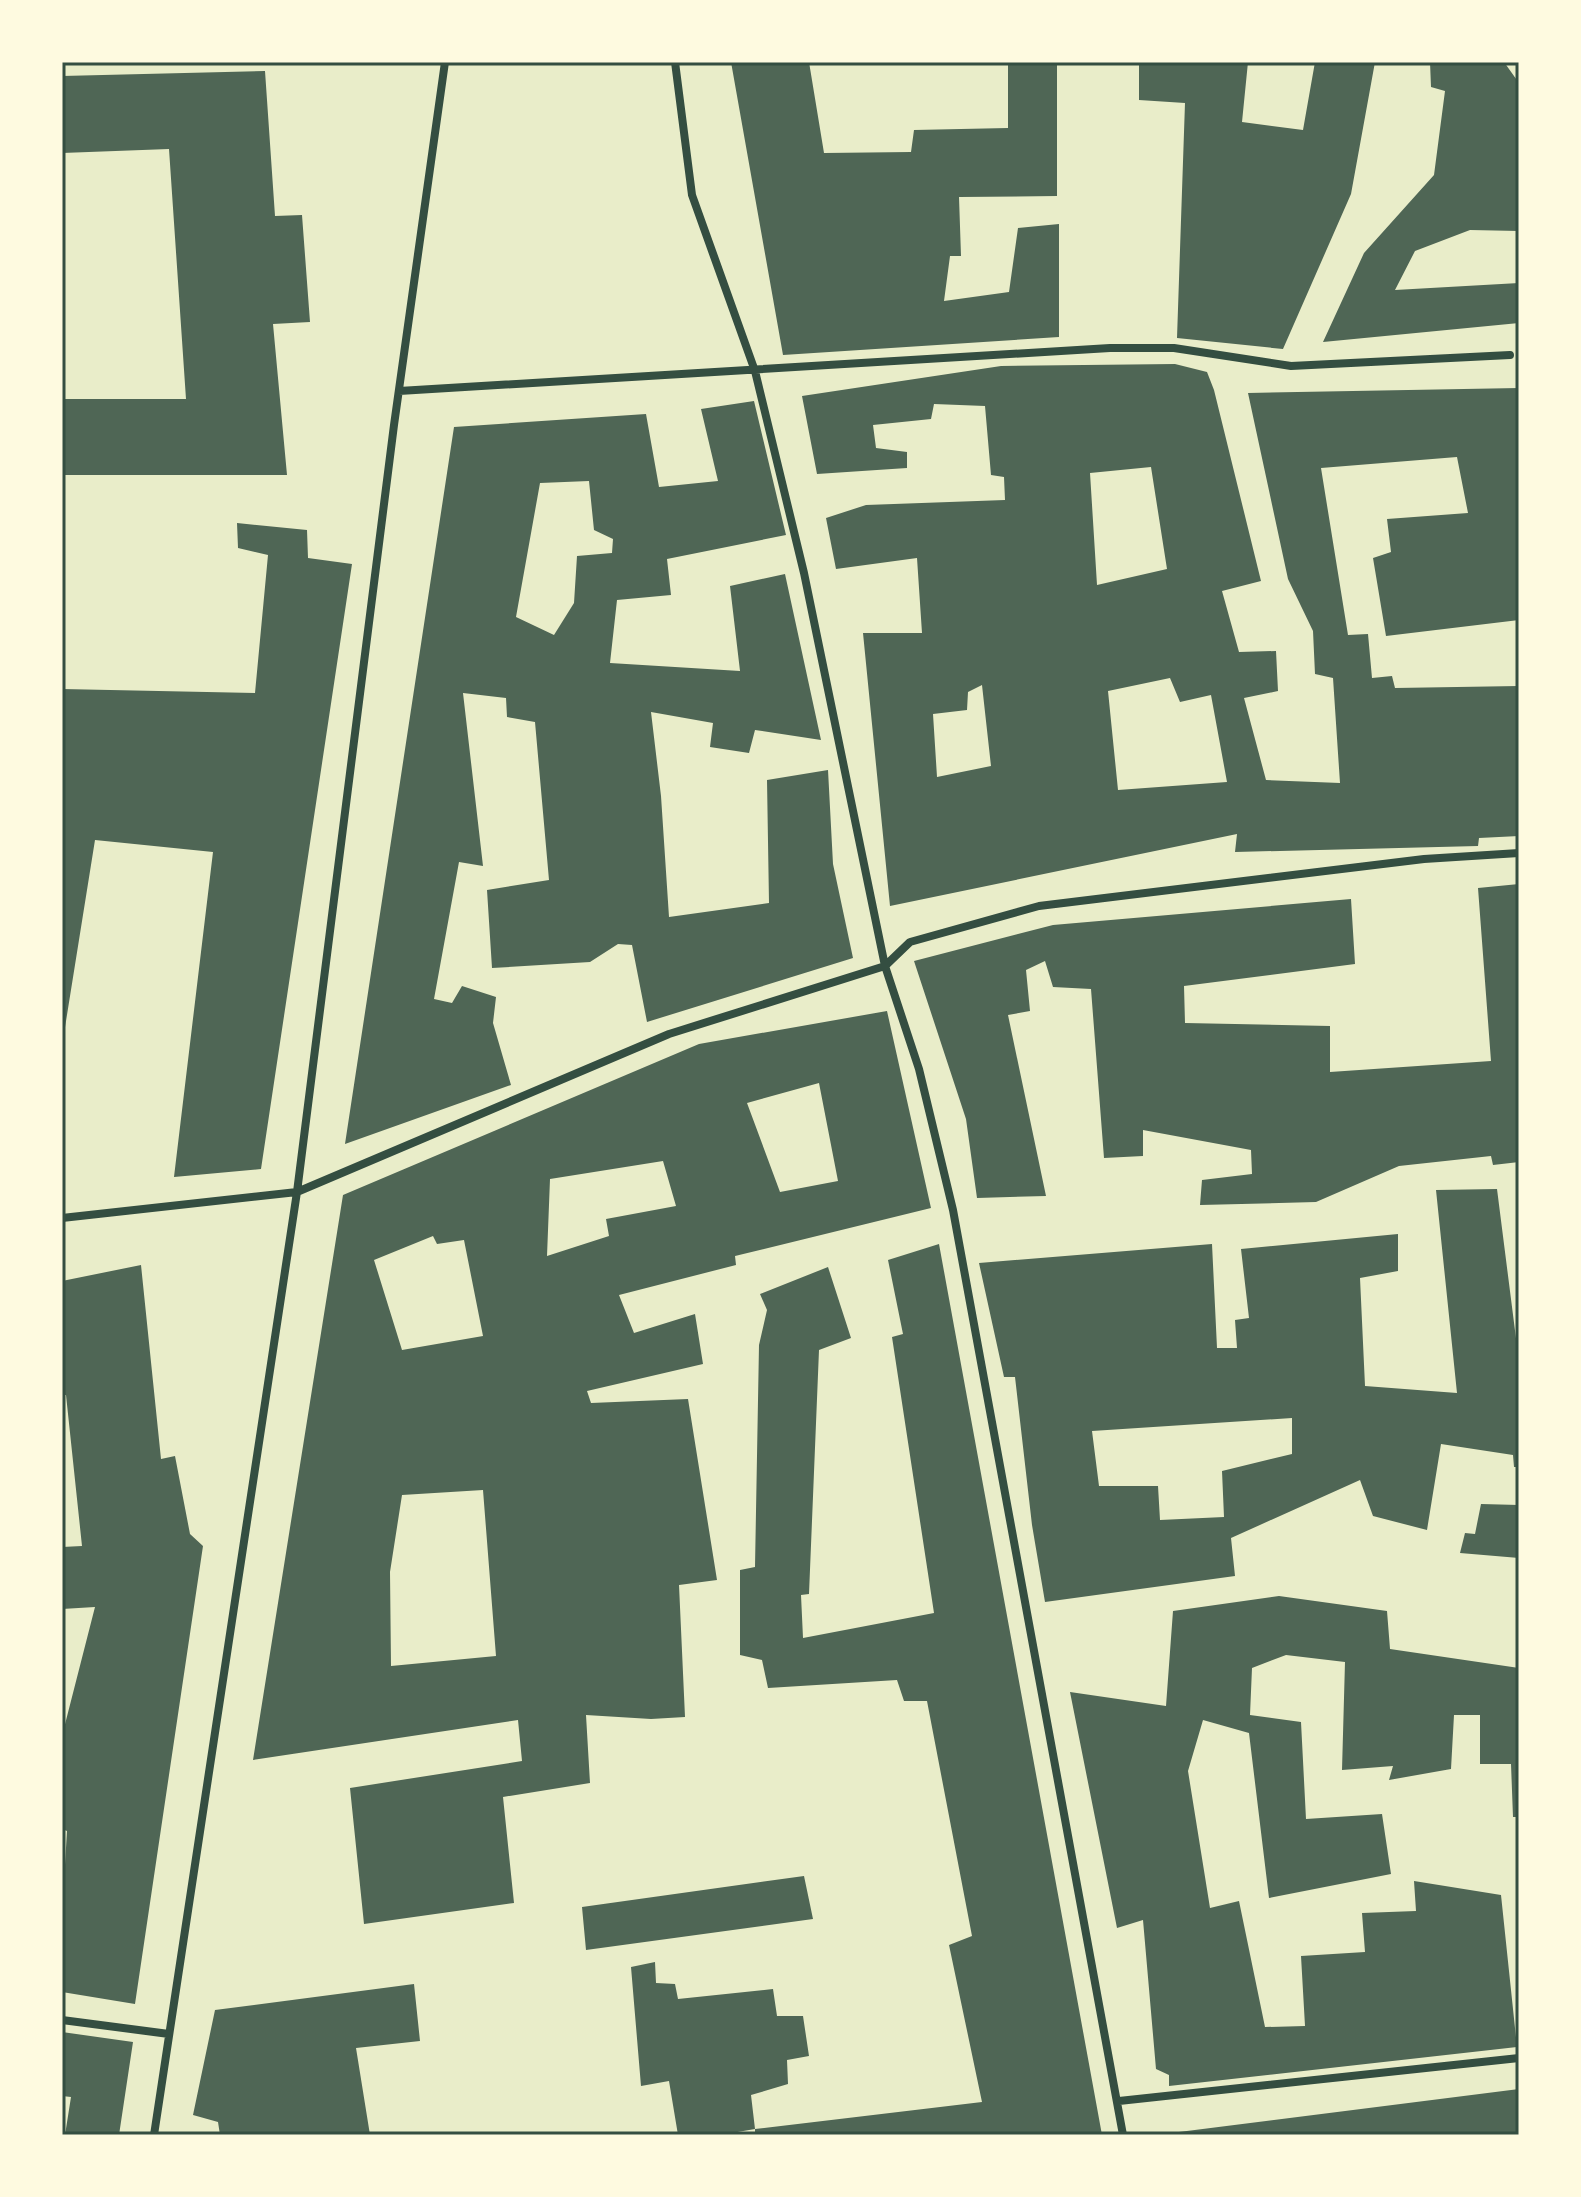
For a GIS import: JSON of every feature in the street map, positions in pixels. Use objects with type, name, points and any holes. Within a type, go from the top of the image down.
[{"type":"street","points":[[154,2135],[297,1192],[399,391],[445,62]]},
{"type":"street","points":[[675,62],[692,195],[755,371],[804,573],[885,966],[919,1069],[953,1210],[1123,2135]]},
{"type":"street","points":[[399,391],[1110,348],[1174,348],[1291,366],[1510,355]]},
{"type":"street","points":[[62,1218],[297,1192],[669,1034],[885,966],[910,942],[1039,906],[1424,859],[1519,853]]},
{"type":"street","points":[[62,2020],[169,2034]]},
{"type":"street","points":[[1119,2101],[1519,2058]]},
{"type":"building","points":[[731,62],[809,62],[824,153],[911,152],[914,130],[1008,128],[1008,62],[1057,62],[1057,196],[959,197],[961,256],[950,256],[944,301],[1009,292],[1018,228],[1059,224],[1059,337],[783,355]]},
{"type":"building","points":[[1139,62],[1248,62],[1242,122],[1303,130],[1315,62],[1375,62],[1351,194],[1283,349],[1177,338],[1185,103],[1139,100]]},
{"type":"building","points":[[1430,62],[1504,62],[1519,83],[1519,231],[1470,230],[1415,251],[1395,290],[1519,283],[1519,323],[1323,342],[1364,253],[1434,175],[1445,91],[1431,87]]},
{"type":"building","points":[[265,71],[275,216],[302,215],[310,322],[273,324],[287,475],[62,475],[62,399],[186,399],[169,149],[62,153],[62,76]]},
{"type":"building","points":[[1175,364],[1207,372],[1261,581],[1222,591],[1239,652],[1276,651],[1278,691],[1244,698],[1266,780],[1340,783],[1333,678],[1315,674],[1313,631],[1288,579],[1248,393],[1519,388],[1519,620],[1386,636],[1373,558],[1391,552],[1387,519],[1468,513],[1457,457],[1321,468],[1348,635],[1368,634],[1372,678],[1392,676],[1395,688],[1519,686],[1519,836],[1479,838],[1478,846],[1235,852],[1237,834],[890,906],[863,633],[922,633],[917,558],[836,569],[826,518],[866,505],[1005,500],[1004,477],[991,475],[985,406],[934,404],[931,419],[873,425],[876,448],[907,452],[907,468],[817,474],[802,396],[1001,366]],"holes":[[[1151,467],[1167,569],[1097,585],[1090,473]],[[1170,678],[1180,702],[1211,695],[1227,782],[1118,790],[1108,691]],[[982,685],[991,766],[937,777],[933,714],[967,710],[968,692]]]},
{"type":"building","points":[[754,401],[786,535],[667,559],[671,595],[617,600],[610,663],[740,671],[730,586],[785,574],[821,740],[755,730],[749,753],[710,747],[713,723],[651,712],[661,796],[669,917],[769,903],[767,780],[828,770],[833,864],[853,958],[647,1022],[632,945],[618,944],[590,962],[492,968],[487,890],[549,880],[535,722],[507,717],[506,698],[463,693],[483,866],[459,862],[434,999],[452,1003],[462,986],[496,997],[493,1023],[511,1085],[345,1144],[454,427],[646,414],[659,487],[718,481],[701,409]],"holes":[[[589,481],[594,530],[613,539],[612,553],[577,556],[574,603],[554,635],[516,617],[540,483]]]},
{"type":"building","points":[[237,523],[307,530],[308,558],[352,564],[261,1169],[174,1177],[213,852],[95,840],[62,1046],[62,689],[255,693],[268,555],[238,548]]},
{"type":"building","points":[[1519,884],[1519,1162],[1493,1165],[1491,1156],[1399,1166],[1316,1202],[1200,1205],[1202,1180],[1252,1174],[1251,1150],[1143,1130],[1143,1156],[1104,1158],[1091,989],[1053,987],[1045,961],[1026,970],[1030,1011],[1008,1015],[1046,1196],[977,1198],[966,1119],[914,961],[1053,925],[1351,899],[1355,964],[1184,986],[1185,1023],[1330,1026],[1330,1072],[1491,1061],[1478,888]]},
{"type":"building","points":[[887,1011],[931,1208],[735,1256],[736,1265],[619,1295],[634,1333],[695,1314],[703,1364],[587,1391],[591,1403],[688,1399],[717,1580],[679,1585],[685,1717],[651,1719],[586,1715],[590,1783],[503,1797],[514,1903],[364,1924],[350,1788],[522,1761],[518,1720],[253,1760],[343,1195],[699,1044]],"holes":[[[819,1083],[838,1181],[780,1192],[747,1103]],[[663,1161],[676,1206],[606,1219],[609,1236],[547,1256],[550,1179]],[[433,1236],[437,1244],[464,1240],[483,1336],[402,1350],[374,1260]],[[483,1490],[496,1656],[391,1666],[390,1572],[402,1495]]]},
{"type":"building","points":[[1497,1189],[1519,1362],[1519,1467],[1514,1467],[1513,1455],[1441,1444],[1427,1530],[1373,1516],[1360,1480],[1231,1538],[1235,1576],[1045,1602],[1032,1525],[1015,1377],[1004,1377],[979,1263],[1212,1244],[1217,1348],[1237,1348],[1235,1320],[1249,1318],[1241,1249],[1398,1234],[1398,1271],[1360,1278],[1365,1386],[1457,1393],[1436,1190]],"holes":[[[1292,1418],[1292,1454],[1222,1471],[1224,1517],[1160,1520],[1158,1486],[1099,1486],[1092,1431]]]},
{"type":"building","points":[[939,1244],[1102,2135],[755,2135],[755,2129],[982,2102],[949,1945],[972,1936],[927,1701],[904,1701],[897,1680],[768,1688],[762,1660],[740,1655],[740,1570],[755,1567],[759,1345],[767,1310],[760,1294],[828,1267],[851,1338],[819,1350],[809,1594],[801,1595],[803,1638],[934,1613],[892,1337],[903,1334],[888,1260]]},
{"type":"building","points":[[141,1265],[161,1459],[175,1456],[190,1534],[203,1546],[135,2004],[62,1992],[67,1831],[62,1829],[62,1736],[95,1607],[62,1609],[62,1547],[82,1546],[66,1395],[62,1395],[62,1281]]},
{"type":"building","points":[[1481,1504],[1519,1505],[1519,1558],[1460,1553],[1465,1533],[1475,1534]]},
{"type":"building","points":[[1279,1596],[1387,1611],[1390,1649],[1519,1668],[1519,1817],[1513,1817],[1511,1764],[1480,1764],[1480,1715],[1454,1715],[1451,1769],[1389,1780],[1393,1766],[1342,1770],[1345,1662],[1286,1655],[1252,1668],[1250,1715],[1301,1722],[1306,1819],[1382,1814],[1391,1874],[1269,1898],[1249,1733],[1203,1720],[1188,1771],[1210,1908],[1239,1901],[1265,2027],[1305,2026],[1301,1956],[1365,1952],[1362,1913],[1416,1911],[1414,1881],[1501,1895],[1517,2047],[1169,2086],[1169,2075],[1156,2069],[1143,1920],[1117,1928],[1070,1692],[1166,1706],[1173,1611]]},
{"type":"building","points":[[804,1876],[813,1919],[586,1950],[582,1907]]},
{"type":"building","points":[[655,1962],[656,1983],[675,1984],[678,1999],[773,1989],[777,2016],[803,2016],[809,2056],[787,2060],[788,2084],[751,2095],[755,2129],[720,2135],[678,2135],[669,2081],[641,2086],[631,1967]]},
{"type":"building","points":[[414,1984],[420,2041],[356,2048],[370,2135],[220,2135],[218,2122],[193,2115],[215,2010]]},
{"type":"building","points":[[62,2032],[133,2042],[119,2135],[65,2135],[71,2097],[62,2096]]},
{"type":"building","points":[[1519,2089],[1519,2135],[1171,2135],[1171,2133]]}]
